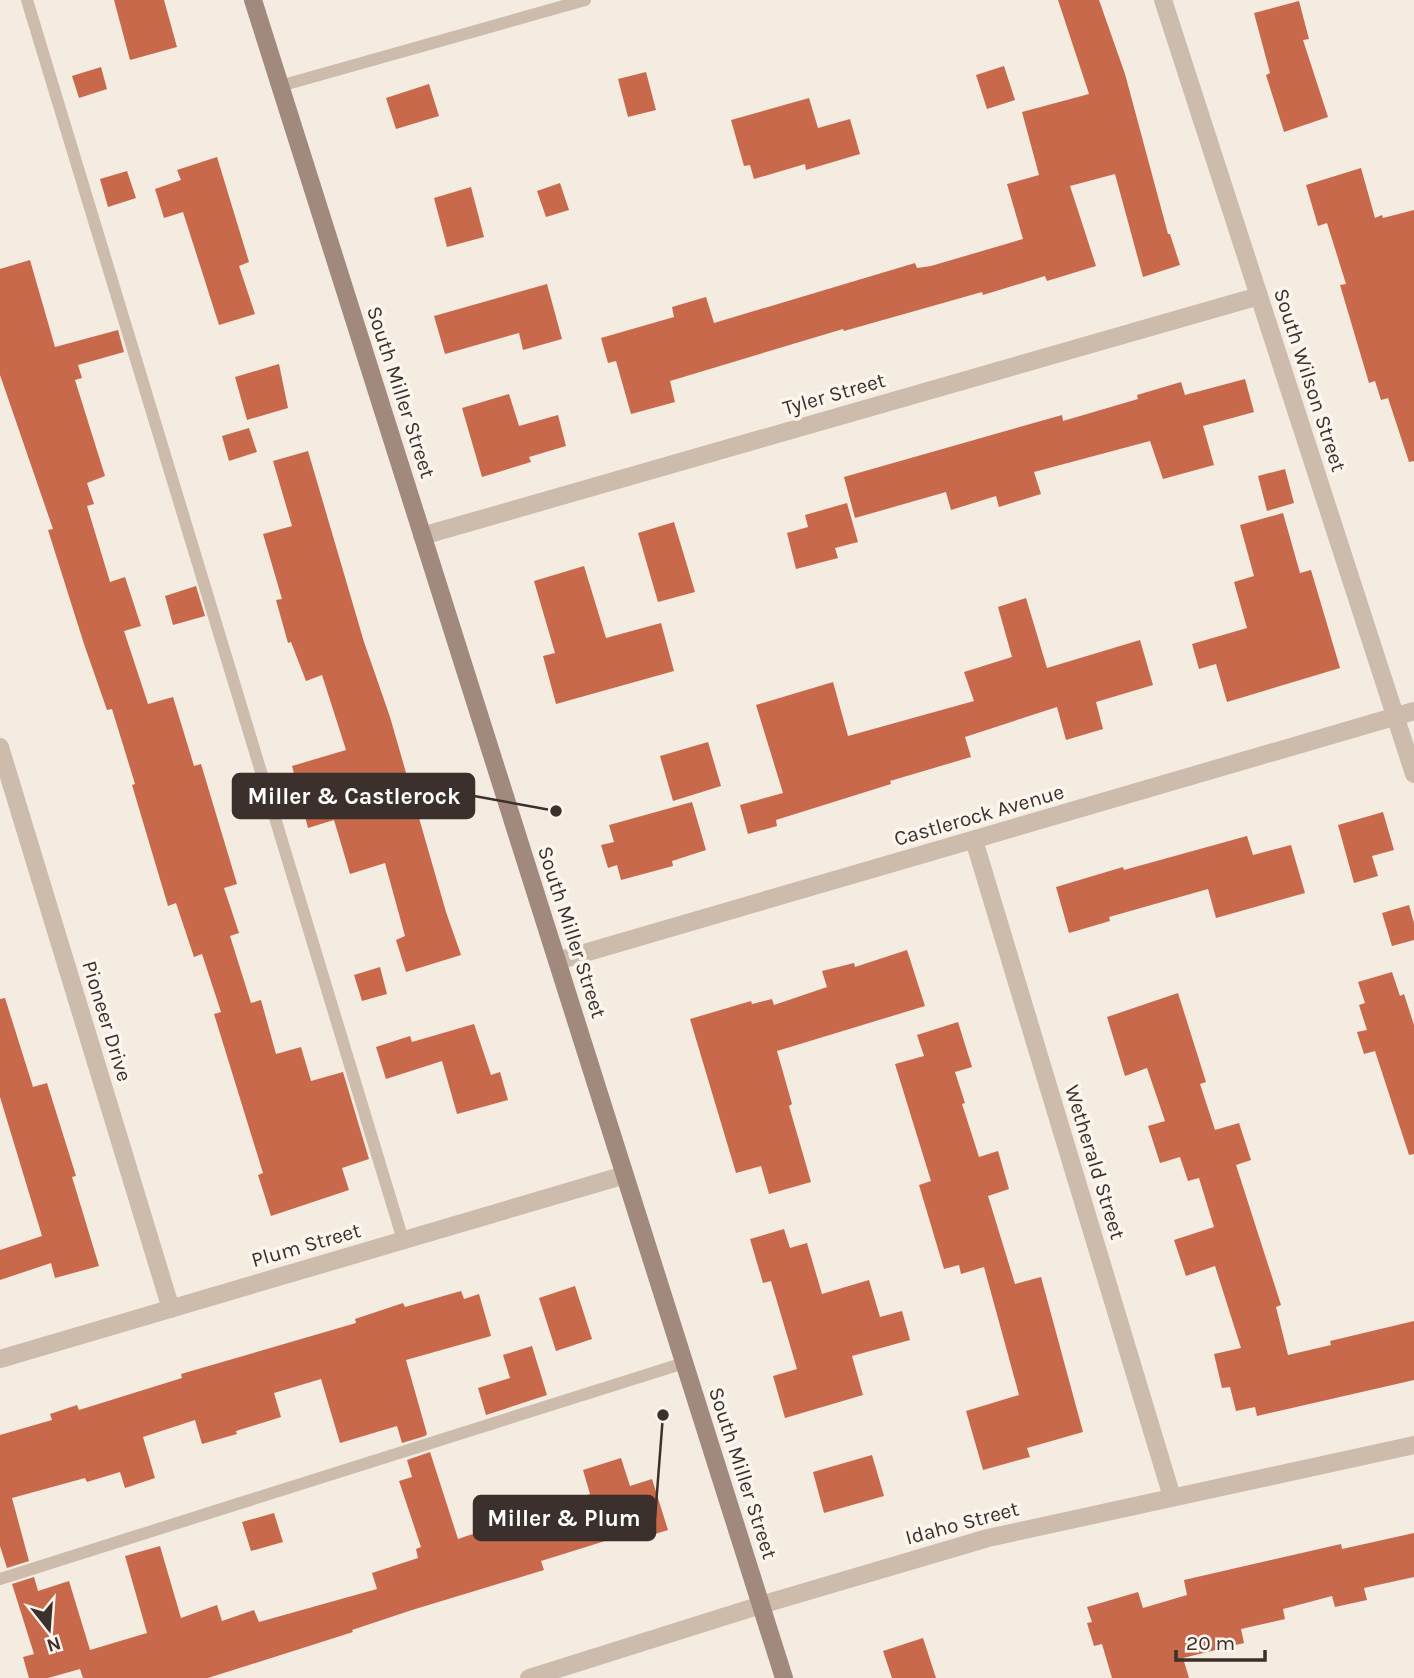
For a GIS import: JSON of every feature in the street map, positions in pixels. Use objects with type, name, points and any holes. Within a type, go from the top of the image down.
[{"type":"main road","name":"South Miller Street","points":[[253,0],[784,1678]]},
{"type":"street","name":"South Wilson Street","points":[[1163,0],[1414,774]]},
{"type":"street","name":"Tyler Street","points":[[422,536],[1259,296]]},
{"type":"street","name":"Castlerock Avenue","points":[[557,961],[1414,711]]},
{"type":"street","name":"Pioneer Drive","points":[[0,747],[171,1309]]},
{"type":"street","name":"Wetherald Street","points":[[974,840],[1172,1497]]},
{"type":"street","name":"Plum Street","points":[[0,1359],[625,1175]]},
{"type":"street","name":"Idaho Street","points":[[529,1678],[761,1605],[988,1538],[1414,1445]]},
{"type":"lane","points":[[27,0],[403,1240]]},
{"type":"lane","points":[[280,86],[585,0]]},
{"type":"lane","points":[[0,1579],[684,1363]]},
{"type":"building","points":[[114,0],[164,0],[177,47],[130,60]]},
{"type":"building","points":[[1058,0],[1099,0],[1125,74],[1168,234],[1180,265],[1143,277],[1115,174],[1070,186],[1096,266],[1047,281],[1045,276],[983,295],[982,292],[844,331],[843,329],[670,381],[675,402],[631,414],[616,361],[608,363],[601,338],[674,317],[672,307],[706,297],[714,323],[915,263],[917,268],[931,266],[1023,239],[1007,184],[1039,175],[1022,112],[1089,94]]},
{"type":"building","points":[[1299,1],[1309,39],[1303,40],[1328,117],[1284,132],[1266,75],[1270,73],[1254,13]]},
{"type":"building","points":[[1004,66],[1015,100],[987,109],[976,75]]},
{"type":"building","points":[[101,67],[107,89],[79,98],[72,76]]},
{"type":"building","points":[[646,72],[656,110],[628,117],[618,79]]},
{"type":"building","points":[[429,84],[439,116],[396,129],[386,98]]},
{"type":"building","points":[[809,98],[818,128],[850,119],[860,154],[806,170],[805,164],[754,179],[750,165],[744,166],[731,120]]},
{"type":"building","points":[[217,157],[249,262],[239,266],[255,314],[219,325],[183,212],[164,218],[155,189],[181,180],[177,170]]},
{"type":"building","points":[[1361,168],[1375,218],[1414,210],[1414,461],[1409,462],[1388,398],[1381,400],[1375,381],[1369,383],[1340,285],[1346,284],[1327,223],[1318,226],[1306,185]]},
{"type":"building","points":[[127,171],[136,198],[108,207],[100,179]]},
{"type":"building","points":[[560,183],[569,210],[546,217],[537,191]]},
{"type":"building","points":[[471,187],[484,237],[447,247],[434,198]]},
{"type":"building","points":[[30,260],[55,347],[118,330],[124,352],[78,365],[82,378],[75,380],[105,476],[87,483],[94,504],[87,506],[110,582],[125,577],[141,626],[124,631],[148,704],[173,697],[194,766],[201,764],[237,884],[224,888],[239,933],[230,936],[251,1003],[261,1000],[276,1054],[301,1047],[311,1081],[343,1072],[369,1159],[342,1168],[349,1190],[271,1216],[258,1175],[263,1173],[214,1014],[221,1012],[202,954],[194,957],[176,903],[168,906],[112,709],[107,710],[84,644],[48,530],[53,529],[0,375],[0,269]]},
{"type":"building","points":[[547,284],[562,339],[523,350],[519,333],[445,354],[434,316]]},
{"type":"building","points":[[279,364],[288,408],[247,420],[235,377]]},
{"type":"building","points":[[1245,379],[1254,412],[1203,426],[1214,465],[1163,479],[1150,441],[1034,472],[1041,494],[999,507],[996,496],[951,510],[946,492],[855,518],[844,477],[1062,415],[1063,421],[1138,399],[1137,395],[1181,382],[1185,395]]},
{"type":"building","points":[[509,394],[519,426],[558,415],[566,446],[529,457],[531,462],[482,477],[462,408]]},
{"type":"building","points":[[249,428],[257,452],[229,461],[222,436]]},
{"type":"building","points":[[308,451],[461,955],[406,972],[396,940],[405,936],[385,863],[350,874],[334,820],[308,828],[292,766],[346,750],[322,675],[306,681],[291,642],[288,643],[276,600],[282,599],[263,534],[292,526],[273,461]]},
{"type":"building","points":[[1285,469],[1294,503],[1267,511],[1258,476]]},
{"type":"building","points":[[847,503],[858,542],[835,548],[838,558],[796,569],[787,533],[808,527],[805,515]]},
{"type":"building","points":[[1283,513],[1300,573],[1311,570],[1340,668],[1227,702],[1216,664],[1199,669],[1192,644],[1247,628],[1234,582],[1254,576],[1240,525]]},
{"type":"building","points":[[674,522],[695,592],[658,602],[638,533]]},
{"type":"building","points":[[584,566],[606,638],[661,623],[674,671],[556,704],[543,656],[555,653],[534,581]]},
{"type":"building","points":[[196,586],[205,616],[173,625],[165,596]]},
{"type":"building","points":[[1026,598],[1047,668],[1140,640],[1153,685],[1096,702],[1103,729],[1066,740],[1057,707],[965,737],[971,757],[776,820],[777,826],[748,834],[740,805],[783,793],[756,705],[833,682],[848,736],[974,701],[964,672],[1012,657],[998,607]]},
{"type":"building","points":[[708,742],[721,786],[673,801],[660,756]]},
{"type":"building","points":[[692,802],[706,850],[672,861],[673,866],[621,880],[617,865],[608,868],[601,845],[614,842],[609,825]]},
{"type":"building","points":[[1383,812],[1394,850],[1372,856],[1378,876],[1354,883],[1338,825]]},
{"type":"building","points":[[1247,836],[1253,855],[1291,845],[1305,893],[1216,918],[1208,889],[1109,917],[1110,921],[1069,933],[1056,887]]},
{"type":"building","points":[[1409,905],[1414,923],[1414,940],[1392,946],[1382,913]]},
{"type":"building","points":[[907,950],[925,1006],[777,1051],[792,1104],[789,1106],[811,1182],[769,1194],[761,1166],[736,1173],[690,1019],[751,1001],[752,1004],[772,999],[774,1005],[827,987],[822,971],[854,963],[855,967]]},
{"type":"building","points":[[380,967],[387,994],[362,1001],[354,975]]},
{"type":"building","points":[[1392,972],[1400,996],[1404,994],[1414,1025],[1414,1154],[1409,1155],[1375,1051],[1364,1054],[1357,1032],[1367,1030],[1359,1005],[1365,1003],[1358,982]]},
{"type":"building","points":[[1178,993],[1206,1082],[1200,1084],[1215,1130],[1239,1123],[1251,1160],[1236,1165],[1281,1305],[1276,1307],[1288,1355],[1331,1345],[1330,1341],[1414,1321],[1414,1380],[1257,1416],[1255,1407],[1236,1411],[1230,1387],[1222,1388],[1214,1354],[1241,1348],[1215,1266],[1186,1276],[1174,1240],[1214,1227],[1199,1178],[1188,1181],[1180,1157],[1160,1163],[1148,1126],[1165,1121],[1147,1068],[1125,1076],[1107,1017]]},
{"type":"building","points":[[5,998],[33,1087],[47,1083],[76,1176],[72,1177],[99,1266],[55,1278],[51,1263],[0,1280],[0,1250],[42,1236],[0,1097],[0,999]]},
{"type":"building","points":[[958,1022],[972,1067],[955,1072],[965,1103],[962,1104],[979,1157],[998,1151],[1009,1189],[988,1196],[1015,1284],[1041,1277],[1083,1432],[1027,1448],[1030,1457],[983,1470],[966,1411],[1019,1395],[984,1267],[961,1274],[959,1265],[944,1269],[919,1185],[931,1181],[895,1064],[924,1056],[917,1035]]},
{"type":"building","points":[[474,1024],[491,1075],[500,1072],[508,1100],[457,1114],[442,1061],[386,1079],[376,1047],[410,1036],[412,1042]]},
{"type":"building","points":[[784,1229],[790,1248],[807,1243],[822,1294],[869,1280],[880,1317],[902,1311],[910,1340],[852,1356],[863,1395],[785,1418],[773,1376],[797,1369],[771,1281],[763,1283],[750,1239]]},
{"type":"building","points":[[575,1286],[592,1339],[556,1351],[539,1298]]},
{"type":"building","points":[[461,1291],[464,1299],[479,1294],[491,1336],[406,1360],[427,1434],[425,1436],[402,1443],[397,1426],[340,1443],[321,1379],[274,1393],[281,1417],[236,1431],[237,1434],[202,1444],[195,1420],[143,1437],[155,1478],[125,1488],[120,1472],[87,1482],[85,1478],[12,1498],[29,1561],[7,1568],[0,1546],[0,1435],[52,1420],[50,1414],[77,1405],[79,1410],[182,1378],[181,1374],[356,1323],[355,1319],[403,1303],[405,1307]]},
{"type":"building","points":[[532,1346],[547,1395],[486,1415],[478,1388],[510,1378],[503,1355]]},
{"type":"building","points":[[430,1452],[458,1539],[590,1494],[583,1470],[621,1458],[630,1486],[652,1479],[668,1530],[636,1540],[634,1532],[541,1561],[544,1570],[412,1610],[352,1630],[353,1632],[208,1678],[83,1678],[80,1669],[48,1678],[29,1678],[23,1657],[34,1654],[12,1584],[34,1577],[38,1591],[69,1581],[90,1650],[147,1633],[125,1556],[160,1546],[181,1618],[217,1605],[222,1621],[254,1610],[259,1622],[377,1589],[372,1573],[418,1558],[416,1549],[421,1547],[399,1481],[412,1477],[407,1460]]},
{"type":"building","points":[[872,1455],[884,1496],[824,1513],[813,1472]]},
{"type":"building","points":[[274,1513],[283,1542],[251,1551],[242,1522]]},
{"type":"building","points":[[1414,1533],[1414,1577],[1364,1588],[1367,1600],[1335,1607],[1332,1596],[1283,1609],[1285,1619],[1241,1629],[1244,1643],[1183,1658],[1189,1678],[1112,1678],[1102,1644],[1094,1646],[1087,1623],[1092,1622],[1087,1607],[1138,1592],[1143,1608],[1187,1595],[1184,1580],[1341,1544],[1342,1549]]},
{"type":"building","points":[[923,1638],[936,1678],[892,1678],[883,1651]]},
{"type":"place","name":"Miller & Castlerock","points":[[556,811]]},
{"type":"place","name":"Miller & Plum","points":[[663,1415]]}]
